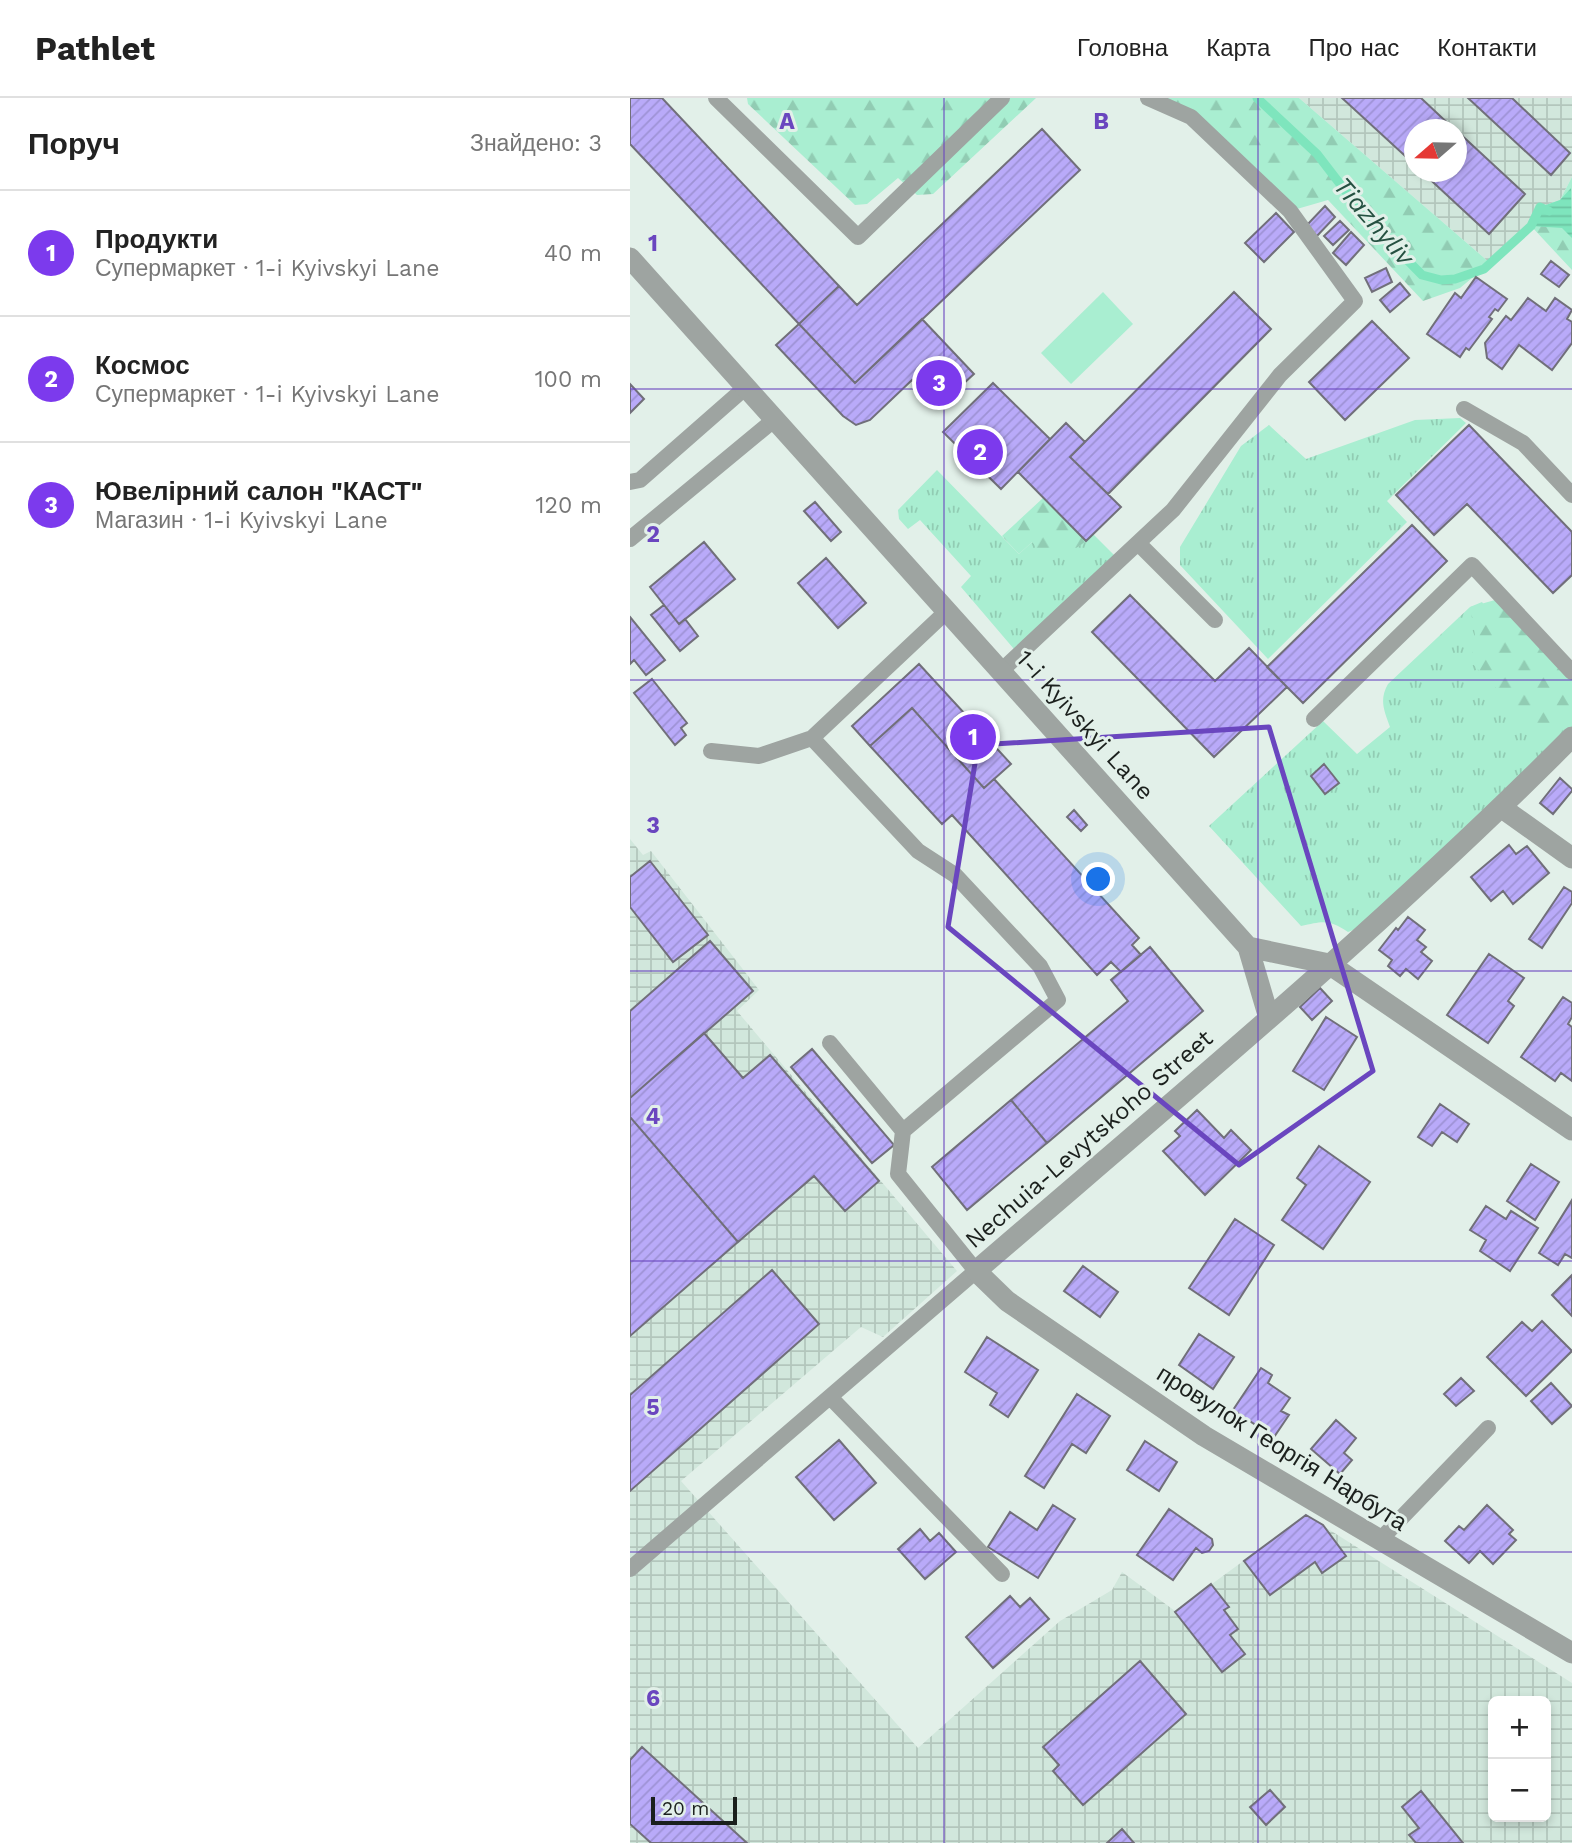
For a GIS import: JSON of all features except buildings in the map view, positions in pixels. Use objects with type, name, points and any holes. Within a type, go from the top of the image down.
[{"type":"street","name":"1-i Kyivskyi Lane","points":[[630,258],[1248,947]]},
{"type":"street","name":"Nechuia-Levytskoho Street","points":[[976,1271],[1269,1018],[1502,808],[1572,737]]},
{"type":"street","points":[[1502,808],[1572,858]]},
{"type":"street","points":[[1269,1018],[1248,947],[1329,964],[1572,1130]]},
{"type":"street","name":"провулок Георгія Нарбута","points":[[976,1271],[1007,1301],[1204,1436],[1572,1653]]},
{"type":"lane","points":[[716,98],[858,237],[1002,98]]},
{"type":"lane","points":[[1001,671],[1173,510],[1280,375],[1355,300],[1290,211],[1191,117],[1148,98]]},
{"type":"lane","points":[[630,482],[640,480],[746,387]]},
{"type":"lane","points":[[1464,409],[1523,443],[1572,495]]},
{"type":"lane","points":[[630,539],[775,419]]},
{"type":"lane","points":[[1138,543],[1215,620]]},
{"type":"lane","points":[[1314,719],[1472,565],[1572,672]]},
{"type":"lane","points":[[711,751],[759,756],[812,738],[947,611]]},
{"type":"lane","points":[[812,738],[918,852],[955,875],[1040,966],[1058,1000],[903,1131],[898,1174],[976,1271]]},
{"type":"lane","points":[[830,1042],[903,1131]]},
{"type":"lane","name":"Nechuia-Levytskoho Street","points":[[630,1569],[976,1271]]},
{"type":"lane","points":[[830,1397],[1002,1574]]},
{"type":"lane","points":[[1380,1540],[1488,1428]]},
{"type":"highlighted area","points":[[1269,727],[1373,1071],[1239,1165],[948,927],[978,745]]},
{"type":"shaded area","points":[[1299,98],[1572,98],[1572,177],[1560,200],[1540,207],[1531,226],[1490,263]]},
{"type":"shaded area","points":[[1571,188],[1572,238],[1562,228],[1531,226],[1540,207],[1560,200]]},
{"type":"shaded area","points":[[630,839],[643,855],[651,851],[759,990],[737,1011],[957,1271],[883,1337],[861,1327],[681,1481],[918,1748],[1060,1621],[1112,1590],[1122,1572],[1175,1611],[1306,1515],[1572,1683],[1572,1843],[630,1843]]},
{"type":"green space","points":[[747,98],[1036,98],[933,194],[917,195],[898,178],[867,204],[855,205],[748,104]]},
{"type":"green space","points":[[1148,98],[1299,98],[1490,263],[1460,288],[1423,301],[1328,200],[1290,211],[1191,117]]},
{"type":"green space","points":[[1572,177],[1572,270],[1531,226],[1540,207],[1560,200]]},
{"type":"green space","points":[[1103,292],[1133,324],[1071,384],[1041,353]]},
{"type":"green space","points":[[1460,418],[1466,423],[1387,501],[1407,522],[1268,659],[1180,565],[1180,547],[1241,446],[1269,425],[1306,459],[1415,420]]},
{"type":"green space","points":[[937,470],[1019,554],[1032,542],[1078,547],[1093,534],[1119,560],[1019,655],[961,587],[971,576],[920,520],[908,529],[899,519],[898,510]]},
{"type":"green space","points":[[1043,498],[1086,541],[1078,547],[1046,557],[1032,542],[1019,554],[1002,536]]},
{"type":"green space","points":[[1495,600],[1572,678],[1572,730],[1553,748],[1471,662],[1475,635],[1470,607]]},
{"type":"green space","points":[[1482,602],[1572,730],[1356,929],[1348,932],[1326,922],[1301,926],[1209,826],[1323,721],[1357,754],[1390,727],[1383,700],[1388,684],[1470,607]]},
{"type":"waterway","name":"Tiazhyliv","points":[[1257,98],[1317,154],[1367,219],[1422,275],[1441,280],[1455,279],[1484,269],[1531,226],[1540,207],[1549,211]]},
{"type":"place","name":"Ювелірний салон \"КАСТ\"","points":[[939,383]]},
{"type":"place","name":"Космос","points":[[980,452]]},
{"type":"place","name":"Продукти","points":[[973,737]]}]
